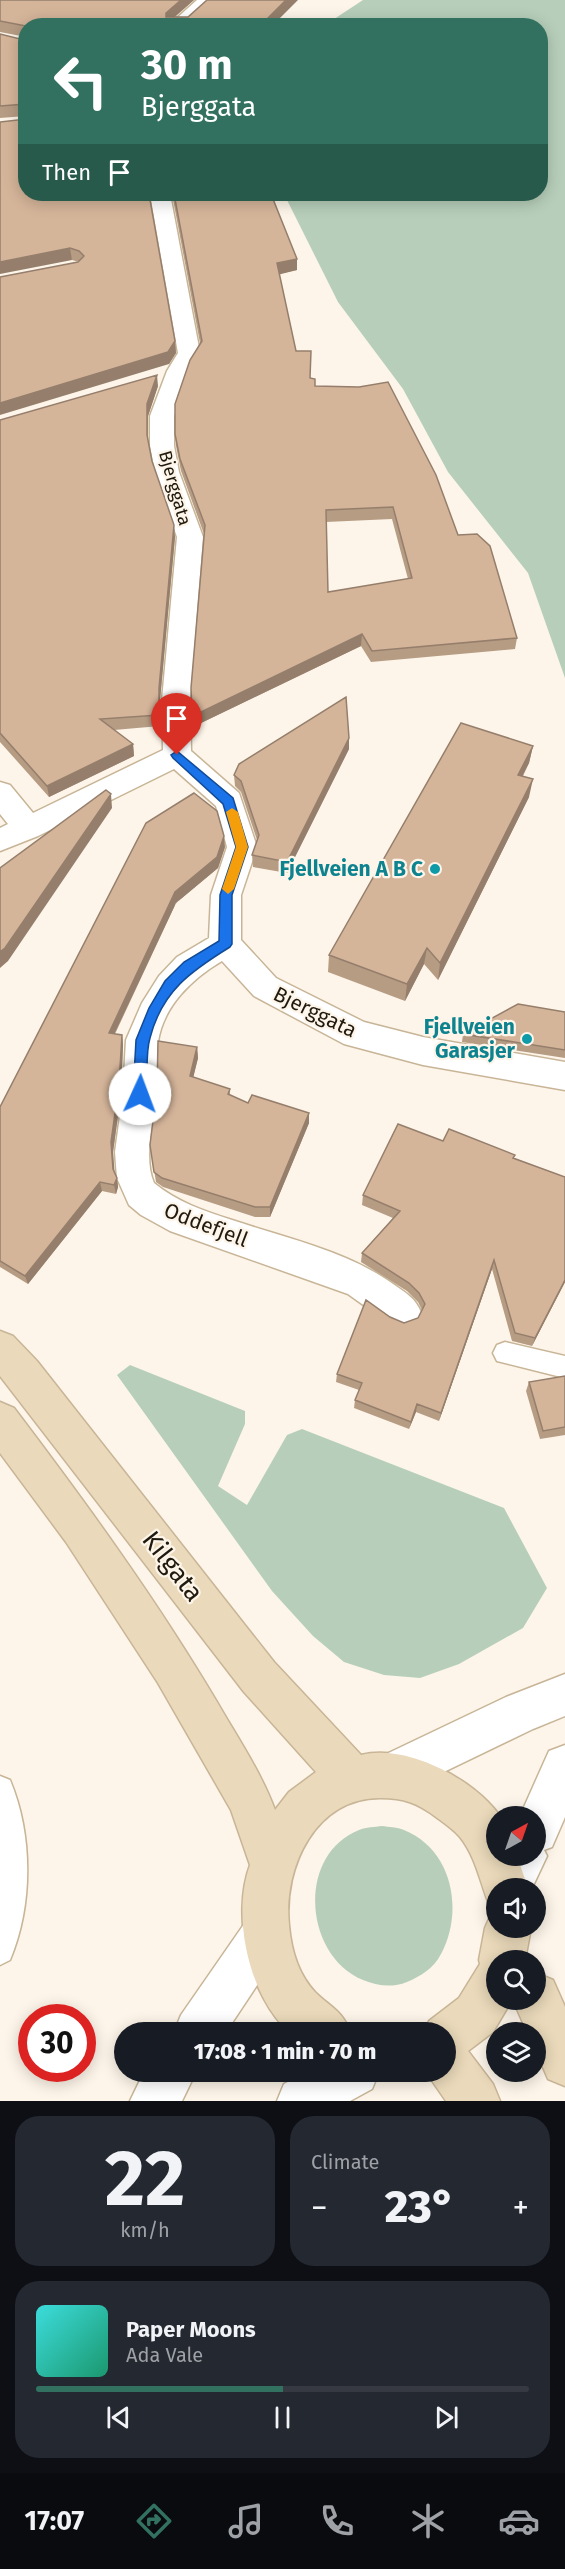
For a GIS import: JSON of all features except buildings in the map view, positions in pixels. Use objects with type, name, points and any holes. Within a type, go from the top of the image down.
[{"type":"main road","name":"Kilgata","points":[[0,1349],[24,1374],[259,1677],[313,1738],[373,1775]]},
{"type":"main road","points":[[0,1421],[80,1527],[173,1668],[249,1799],[271,1861]]},
{"type":"main road","points":[[315,2022],[293,2002],[276,1969],[265,1933],[264,1896],[271,1861],[290,1822],[318,1794],[373,1775],[436,1788],[472,1816],[494,1852],[503,1878]]},
{"type":"main road","points":[[456,2030],[476,2015],[486,1998]]},
{"type":"main road","points":[[542,2010],[565,2062]]},
{"type":"main road","points":[[456,2074],[476,2101]]},
{"type":"street","points":[[186,18],[208,0]]},
{"type":"street","name":"Bjerggata","points":[[161,201],[189,353],[166,374],[162,416],[162,446],[167,472],[190,537],[176,700],[177,755]]},
{"type":"street","points":[[0,840],[177,755],[229,801],[242,847],[226,895],[225,944]]},
{"type":"street","points":[[0,793],[28,828]]},
{"type":"street","name":"Bjerggata","points":[[225,944],[265,987],[356,1034],[423,1051],[565,1076]]},
{"type":"street","name":"Oddefjell","points":[[225,944],[189,966],[170,985],[153,1012],[142,1040],[140,1094],[132,1152],[134,1178],[141,1194],[153,1204],[183,1220],[318,1265],[361,1282],[403,1312]]},
{"type":"street","points":[[373,1775],[565,1695]]},
{"type":"street","points":[[546,1809],[565,1767]]},
{"type":"street","points":[[205,2022],[265,1933]]},
{"type":"street","points":[[154,2101],[166,2082]]},
{"type":"street","points":[[301,2101],[336,2082]]},
{"type":"lane","points":[[505,1353],[565,1366]]},
{"type":"lane","points":[[0,1790],[6,1808],[14,1884],[0,1950]]},
{"type":"green space","points":[[363,0],[565,0],[565,678],[528,573],[448,472],[403,389],[338,302],[288,201],[548,201],[548,18],[336,18]]},
{"type":"green space","points":[[130,1365],[245,1411],[245,1424],[218,1486],[247,1505],[287,1435],[302,1429],[504,1508],[547,1588],[523,1628],[459,1664],[420,1678],[384,1675],[344,1662],[313,1636],[272,1591],[117,1375]]},
{"type":"green space","points":[[382,1826],[404,1830],[421,1839],[434,1852],[449,1883],[452,1901],[452,1919],[448,1937],[438,1959],[427,1971],[417,1977],[390,1986],[368,1982],[343,1968],[329,1950],[319,1929],[315,1905],[317,1882],[325,1861],[339,1843],[359,1830]]},
{"type":"slow traffic","points":[[228,889],[242,847],[232,812]]},
{"type":"place","name":"Fjellveien A B C","points":[[435,869]]},
{"type":"place","name":"Fjellveien Garasjer","points":[[527,1039]]},
{"type":"route","points":[[140,1094],[142,1040],[153,1012],[170,985],[189,966],[225,944],[226,895],[242,847],[229,801],[177,755]]}]
